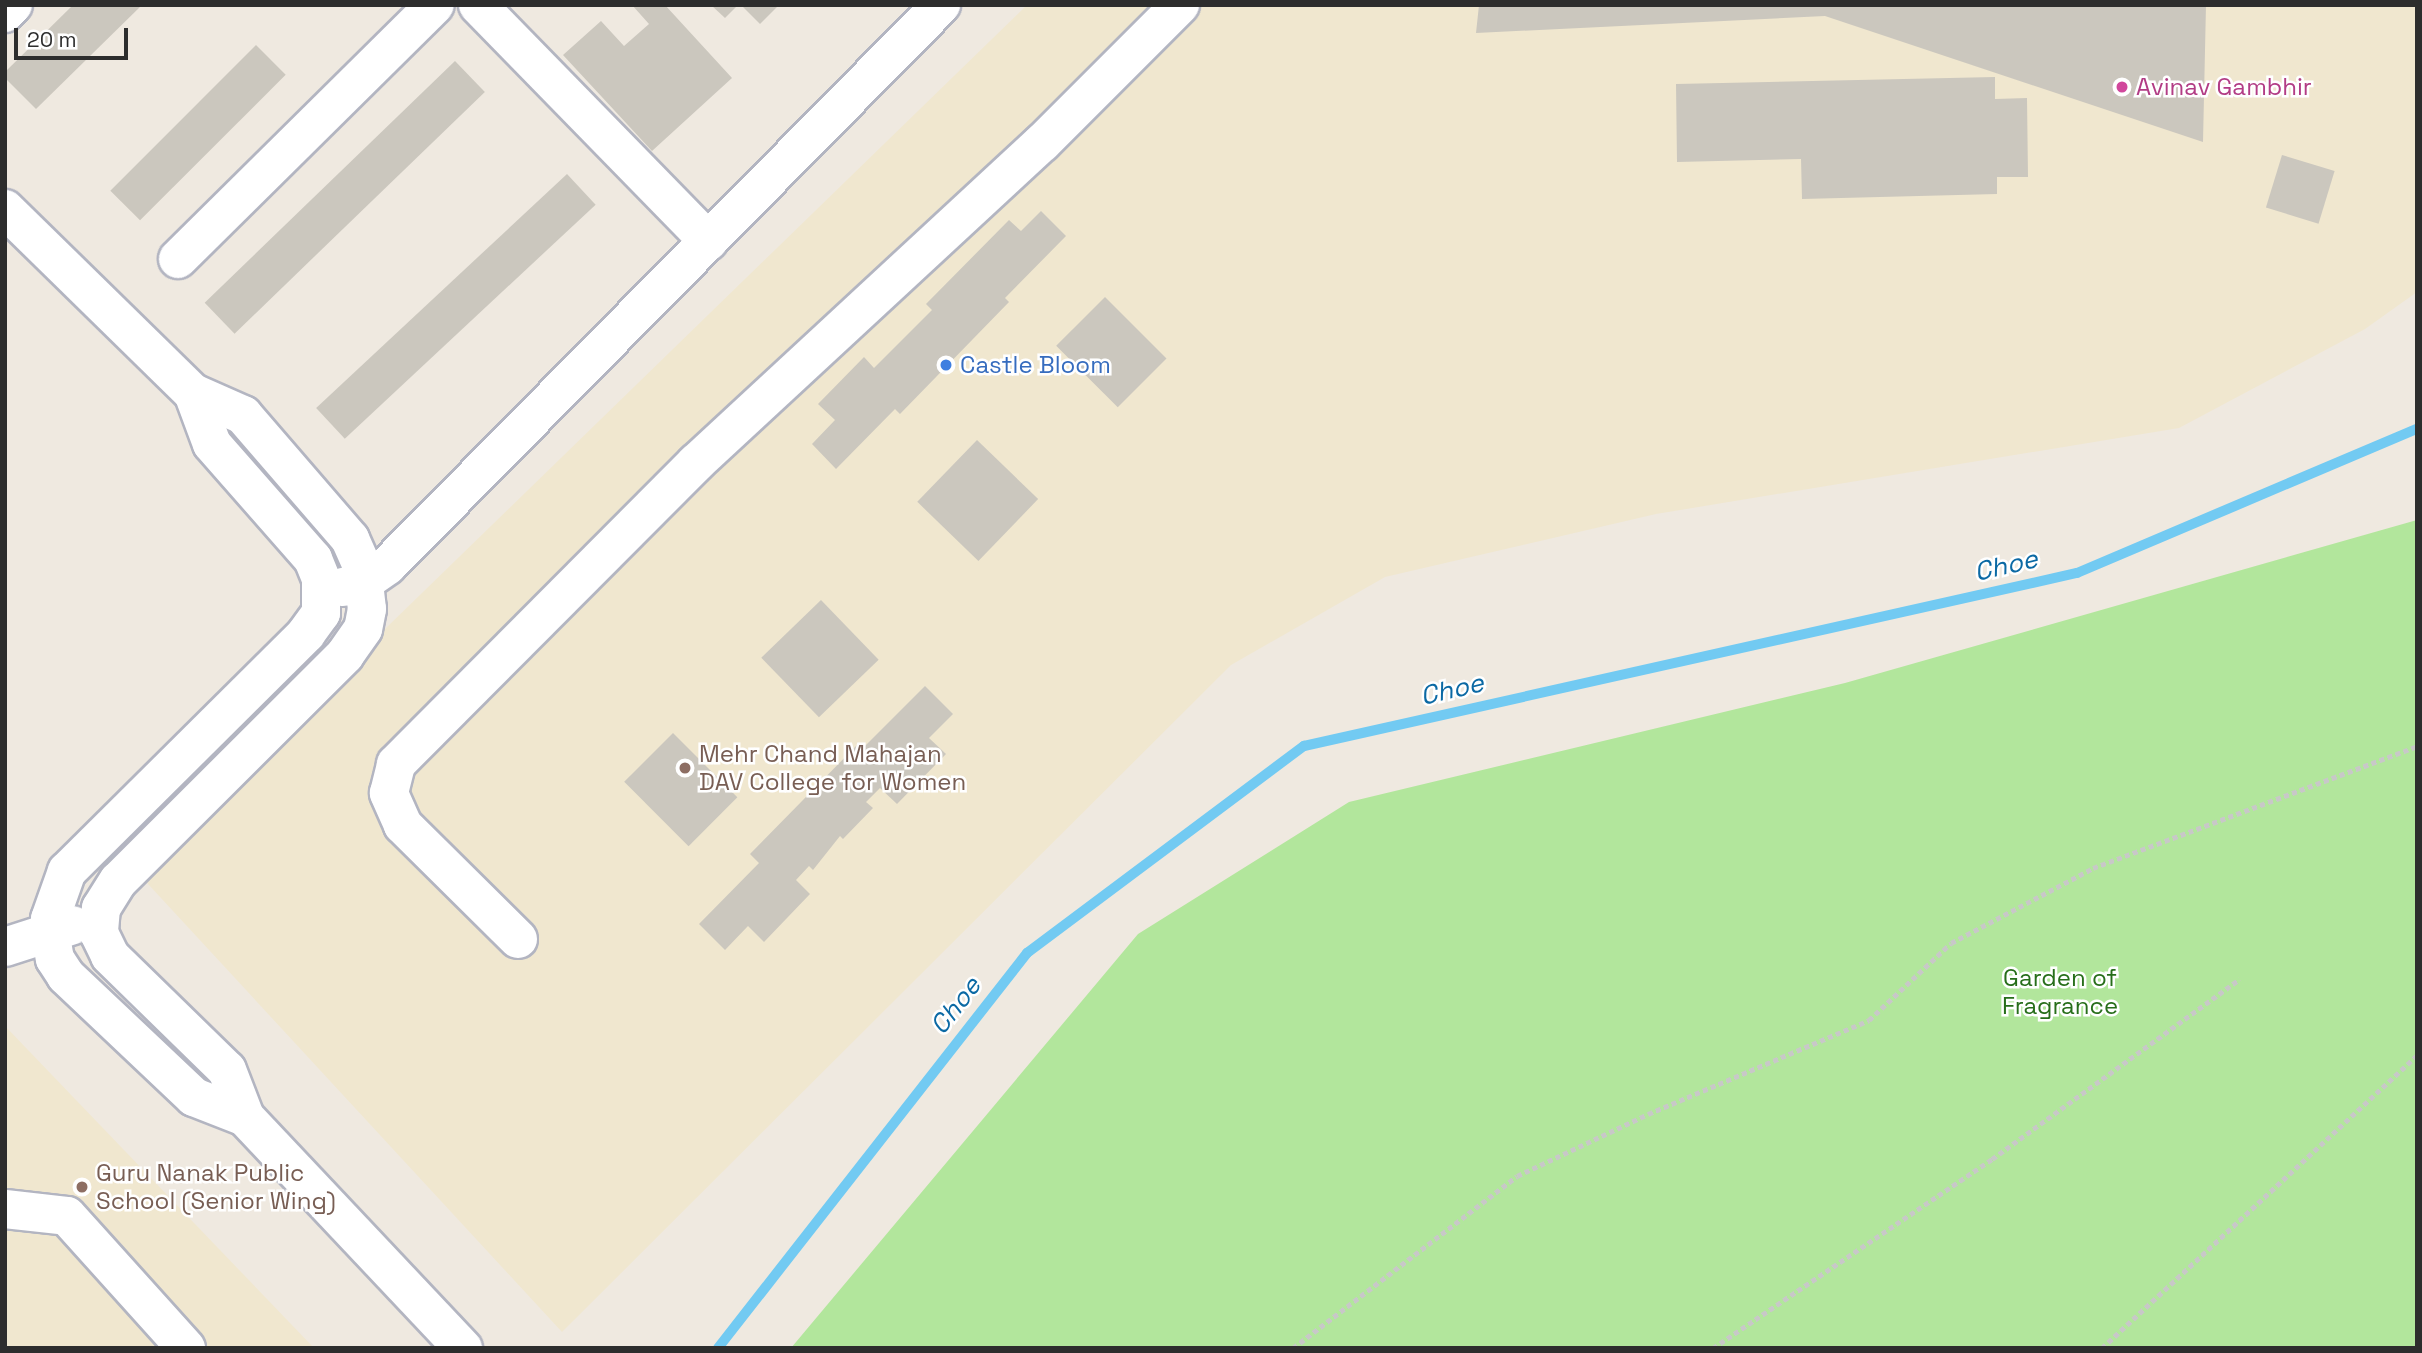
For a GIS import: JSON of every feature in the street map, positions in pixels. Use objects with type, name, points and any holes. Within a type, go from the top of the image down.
[{"type":"street","points":[[5,13],[13,5]]},
{"type":"street","points":[[178,259],[435,5]]},
{"type":"street","points":[[478,5],[708,242]]},
{"type":"street","points":[[322,592],[364,582],[388,565],[941,5]]},
{"type":"street","points":[[518,939],[402,825],[389,793],[396,764],[696,463],[1042,144],[1180,5]]},
{"type":"street","points":[[5,209],[193,393],[243,415],[350,539],[364,582],[363,629],[345,656],[118,881],[101,908],[99,933],[110,956],[227,1070],[245,1117],[463,1348]]},
{"type":"street","points":[[193,393],[212,444],[302,542],[313,559],[322,592],[315,624],[67,871],[57,894],[51,929],[55,959],[66,976],[194,1097],[245,1117]]},
{"type":"street","points":[[5,947],[51,929],[99,920]]},
{"type":"street","points":[[5,1209],[67,1216],[186,1348]]},
{"type":"path","points":[[1293,1348],[1517,1176],[1648,1114],[1869,1020],[1963,936],[2093,868],[2417,746]]},
{"type":"path","points":[[1713,1348],[1992,1159],[2240,979]]},
{"type":"path","points":[[2102,1348],[2417,1055]]},
{"type":"shaded area","name":"Mehr Chand Mahajan DAV College for Women","points":[[1027,5],[2417,5],[2417,292],[2365,329],[2179,428],[1656,514],[1385,577],[1231,665],[562,1332],[136,871]]},
{"type":"shaded area","name":"Guru Nanak Public School (Senior Wing)","points":[[5,1026],[314,1348],[5,1348]]},
{"type":"green space","name":"Garden of Fragrance","points":[[2417,520],[2417,1348],[791,1348],[1138,934],[1349,802],[1845,683]]},
{"type":"building","points":[[73,5],[142,5],[36,109],[5,78],[5,72]]},
{"type":"building","points":[[632,5],[665,5],[732,78],[652,151],[563,55],[601,21],[624,46],[649,24]]},
{"type":"building","points":[[711,5],[738,5],[725,18]]},
{"type":"building","points":[[741,5],[779,5],[760,24]]},
{"type":"building","name":"Avinav Gambhir","points":[[1479,5],[2206,5],[2203,142],[1825,16],[1476,33]]},
{"type":"building","points":[[256,45],[286,75],[140,220],[110,191]]},
{"type":"building","points":[[455,61],[485,92],[235,334],[205,303]]},
{"type":"building","points":[[1995,77],[1995,99],[2027,98],[2028,177],[1997,177],[1997,194],[1802,199],[1801,159],[1677,162],[1676,84]]},
{"type":"building","points":[[2282,155],[2335,171],[2319,224],[2266,208]]},
{"type":"building","points":[[567,174],[596,205],[345,439],[316,408]]},
{"type":"building","points":[[1041,211],[1066,236],[1005,298],[1009,302],[900,414],[895,409],[836,469],[812,444],[835,420],[818,404],[864,357],[874,368],[932,310],[926,304],[1009,220],[1021,231]]},
{"type":"building","points":[[1105,297],[1167,359],[1118,407],[1056,346]]},
{"type":"building","points":[[977,440],[1038,499],[978,561],[917,502]]},
{"type":"building","points":[[821,600],[879,660],[819,717],[761,658]]},
{"type":"building","points":[[925,686],[953,714],[929,738],[946,754],[897,804],[880,788],[866,802],[873,808],[843,839],[840,836],[813,870],[809,866],[796,880],[810,894],[764,942],[748,926],[725,950],[699,924],[759,863],[750,854],[857,745],[861,750]]},
{"type":"building","points":[[673,733],[737,797],[689,846],[624,782]]},
{"type":"waterway","name":"Choe","points":[[718,1348],[1027,953],[1304,746],[2077,573],[2417,429]]},
{"type":"place","name":"Avinav Gambhir","points":[[2122,87]]},
{"type":"place","name":"Castle Bloom","points":[[946,365]]},
{"type":"place","name":"Mehr Chand Mahajan DAV College for Women","points":[[685,768]]},
{"type":"place","name":"Guru Nanak Public School (Senior Wing)","points":[[82,1187]]}]
